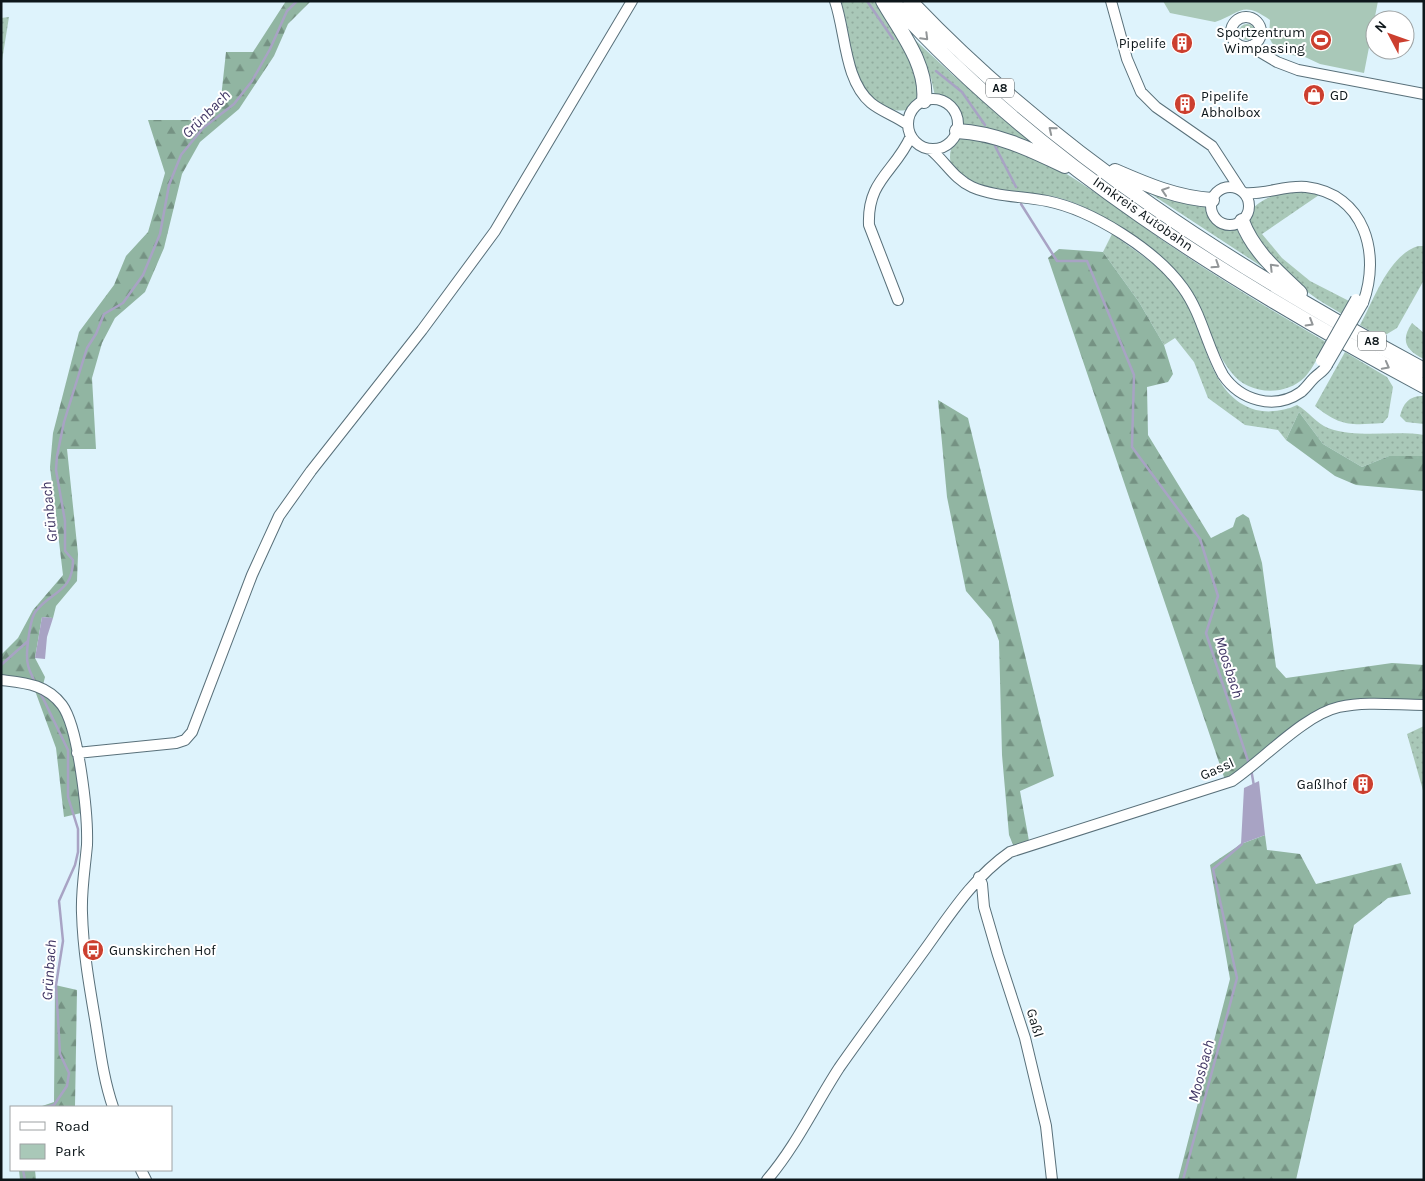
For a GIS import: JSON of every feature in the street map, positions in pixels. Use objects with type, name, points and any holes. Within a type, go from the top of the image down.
[{"type":"highway","points":[[883,1],[910,46],[924,84],[924,101]]},
{"type":"highway","name":"Innkreis Autobahn","points":[[892,1],[963,74],[1008,114],[1089,177],[1174,237],[1262,294],[1328,334],[1424,386]]},
{"type":"highway","name":"Innkreis Autobahn","points":[[910,1],[972,63],[1015,102],[1090,160],[1185,228],[1321,312],[1424,370]]},
{"type":"highway","points":[[957,131],[975,132],[1019,144],[1089,177]]},
{"type":"highway","points":[[1090,160],[1165,192],[1212,200]]},
{"type":"highway","points":[[1242,221],[1250,238],[1264,257],[1321,312]]},
{"type":"street","points":[[78,753],[176,743],[189,736],[200,714],[252,575],[279,516],[422,330],[495,231],[632,1]]},
{"type":"street","points":[[835,1],[850,66],[858,86],[873,104],[908,125]]},
{"type":"street","points":[[1111,1],[1127,58],[1141,92],[1156,107],[1212,146],[1250,203]]},
{"type":"street","points":[[1274,60],[1259,39],[1260,28],[1256,20],[1246,17],[1238,20],[1233,26],[1233,38],[1242,46],[1250,46],[1274,60],[1298,70],[1424,94]]},
{"type":"street","points":[[1250,46],[1259,39]]},
{"type":"street","points":[[892,114],[912,111],[924,101],[936,100],[949,105],[957,117],[957,131],[946,146],[946,165]]},
{"type":"street","points":[[912,111],[908,125],[911,136],[946,165],[962,182],[972,187],[1004,195],[1049,201],[1081,211],[1109,226],[1158,261],[1176,279],[1191,301],[1223,374],[1230,384],[1244,395],[1261,401],[1281,400],[1299,393],[1314,378],[1359,301],[1366,286],[1371,259],[1369,242],[1362,226],[1348,207],[1333,195],[1314,188],[1294,187],[1270,191],[1242,191],[1228,187],[1222,189],[1212,200],[1212,210],[1218,221],[1230,225],[1242,221],[1247,216],[1250,203],[1270,191]]},
{"type":"street","points":[[898,300],[871,231],[868,213],[877,184],[902,155],[911,136]]},
{"type":"street","points":[[902,155],[926,148],[946,146]]},
{"type":"street","points":[[1222,189],[1224,166]]},
{"type":"street","points":[[1,680],[33,684],[46,691],[57,699],[67,713],[73,729],[78,753],[87,843],[82,904],[84,938],[105,1083],[114,1106]]},
{"type":"street","name":"Gassl","points":[[979,877],[1010,852],[1232,781],[1251,768],[1298,728],[1337,707],[1364,704],[1424,705]]},
{"type":"street","points":[[767,1180],[782,1162],[839,1069],[979,877]]},
{"type":"street","name":"Gaßl","points":[[979,877],[996,947],[1025,1038],[1046,1126],[1052,1180]]},
{"type":"green space","points":[[286,1],[311,1],[288,24],[274,56],[239,109],[200,142],[182,174],[164,248],[145,292],[115,318],[102,343],[92,378],[96,449],[67,449],[78,554],[77,581],[56,606],[53,618],[42,617],[35,658],[45,677],[43,685],[1,678],[1,655],[18,638],[33,610],[63,575],[50,467],[53,433],[79,332],[114,285],[126,256],[148,232],[165,173],[148,120],[207,120],[221,98],[226,52],[253,52]]},
{"type":"green space","points":[[841,1],[877,1],[905,43],[914,76],[922,86],[922,97],[912,107],[904,110],[888,108],[873,99],[862,86],[854,61]]},
{"type":"green space","name":"Sportzentrum Wimpassing","points":[[1163,1],[1378,1],[1376,10],[1365,10],[1365,60],[1367,60],[1364,73],[1320,64],[1305,57],[1285,54],[1272,43],[1269,37],[1270,20],[1261,14],[1247,9],[1215,22],[1170,13]]},
{"type":"green space","points":[[9,17],[1,67],[1,18]]},
{"type":"green space","points":[[1247,24],[1253,26],[1255,32],[1253,38],[1247,40],[1241,38],[1239,32],[1241,26]]},
{"type":"green space","points":[[914,39],[954,76],[1038,147],[961,127],[959,115],[954,106],[946,100],[935,96],[931,78],[911,41]]},
{"type":"green space","points":[[966,135],[993,140],[1021,150],[1048,163],[1075,179],[1211,272],[1326,342],[1311,369],[1297,383],[1277,390],[1257,389],[1238,380],[1217,350],[1191,293],[1178,274],[1163,258],[1126,231],[1080,205],[1056,197],[994,188],[963,177],[953,168],[950,153],[954,143]]},
{"type":"green space","points":[[1148,192],[1208,204],[1216,223],[1225,228],[1236,228],[1242,239],[1268,268],[1267,270]]},
{"type":"green space","points":[[1286,192],[1309,192],[1319,195],[1262,234],[1282,258],[1310,281],[1349,301],[1342,314],[1313,296],[1294,281],[1259,244],[1249,228],[1248,220],[1250,214],[1259,203]]},
{"type":"green space","points":[[1112,234],[1161,270],[1177,287],[1191,312],[1218,378],[1228,392],[1240,403],[1256,410],[1266,411],[1282,410],[1297,405],[1324,426],[1340,431],[1364,434],[1400,433],[1424,435],[1424,456],[1389,456],[1362,467],[1323,444],[1299,412],[1286,440],[1278,430],[1245,425],[1208,398],[1194,362],[1175,338],[1164,345],[1139,302],[1103,252]]},
{"type":"green space","points":[[1418,246],[1424,246],[1424,280],[1397,328],[1387,334],[1375,334],[1360,325],[1390,269],[1407,251]]},
{"type":"green space","points":[[1059,249],[1103,252],[1139,302],[1164,345],[1173,374],[1168,382],[1147,387],[1148,435],[1211,538],[1233,527],[1236,518],[1243,514],[1249,518],[1262,563],[1276,667],[1286,678],[1392,663],[1424,665],[1424,700],[1322,710],[1225,780],[1048,258]]},
{"type":"green space","points":[[1412,323],[1424,333],[1424,359],[1413,352],[1407,344],[1406,335]]},
{"type":"green space","points":[[1345,352],[1387,377],[1393,387],[1388,417],[1383,423],[1347,423],[1332,418],[1315,406]]},
{"type":"green space","points":[[1424,396],[1424,424],[1406,422],[1400,416],[1405,404],[1411,398]]},
{"type":"green space","points":[[938,400],[968,418],[1054,776],[1020,791],[1029,841],[1014,847],[1009,835],[1002,755],[999,641],[991,620],[966,591],[947,497]]},
{"type":"green space","points":[[1299,412],[1323,444],[1362,467],[1389,456],[1424,456],[1424,491],[1356,485],[1335,476],[1286,440]]},
{"type":"green space","points":[[34,688],[50,699],[67,724],[74,749],[81,813],[64,817],[56,748]]},
{"type":"green space","points":[[1424,726],[1424,794],[1407,734]]},
{"type":"green space","points":[[1265,835],[1267,850],[1300,854],[1316,884],[1401,863],[1411,894],[1388,898],[1354,925],[1296,1180],[1178,1180],[1230,979],[1210,865],[1241,844]]},
{"type":"green space","points":[[55,985],[77,990],[75,1106],[42,1106],[54,1102]]},
{"type":"green space","points":[[19,1171],[35,1171],[36,1180],[20,1180]]},
{"type":"shaded area","points":[[42,617],[53,618],[47,637],[45,659],[35,658]]},
{"type":"shaded area","points":[[1259,781],[1265,835],[1241,844],[1244,788]]},
{"type":"waterway","name":"Grünbach","points":[[35,683],[27,660],[32,621],[36,611],[42,604],[66,585],[72,571],[73,560],[65,551],[65,521],[56,470],[64,422],[87,348],[96,334],[104,314],[123,303],[143,275],[160,234],[169,185],[181,155],[203,128],[234,104],[252,81],[270,49],[287,11],[297,1]]},
{"type":"waterway","name":"Moosbach","points":[[867,1],[893,39]]},
{"type":"waterway","name":"Moosbach","points":[[936,71],[962,92],[985,125]]},
{"type":"waterway","name":"Moosbach","points":[[995,146],[1016,187]]},
{"type":"waterway","name":"Moosbach","points":[[1021,204],[1057,261],[1087,261],[1134,375],[1132,447],[1200,539],[1218,596],[1206,633],[1249,764]]},
{"type":"waterway","points":[[1,665],[28,641]]},
{"type":"waterway","name":"Grünbach","points":[[39,690],[68,750],[68,797],[78,829],[78,852],[75,865],[59,901],[63,941],[56,985],[60,1054],[69,1073],[67,1086],[54,1105],[50,1106]]},
{"type":"waterway","name":"Moosbach","points":[[1251,769],[1254,786]]},
{"type":"waterway","name":"Moosbach","points":[[1183,1180],[1237,978],[1213,869],[1242,844]]},
{"type":"waterway","name":"Grünbach","points":[[23,1171],[25,1180]]},
{"type":"place","name":"Sportzentrum Wimpassing","points":[[1321,40]]},
{"type":"place","name":"Pipelife","points":[[1182,43]]},
{"type":"place","name":"GD","points":[[1314,95]]},
{"type":"place","name":"Pipelife Abholbox","points":[[1185,104]]},
{"type":"place","name":"Gaßlhof","points":[[1363,784]]},
{"type":"place","name":"Gunskirchen Hof","points":[[93,950]]}]
